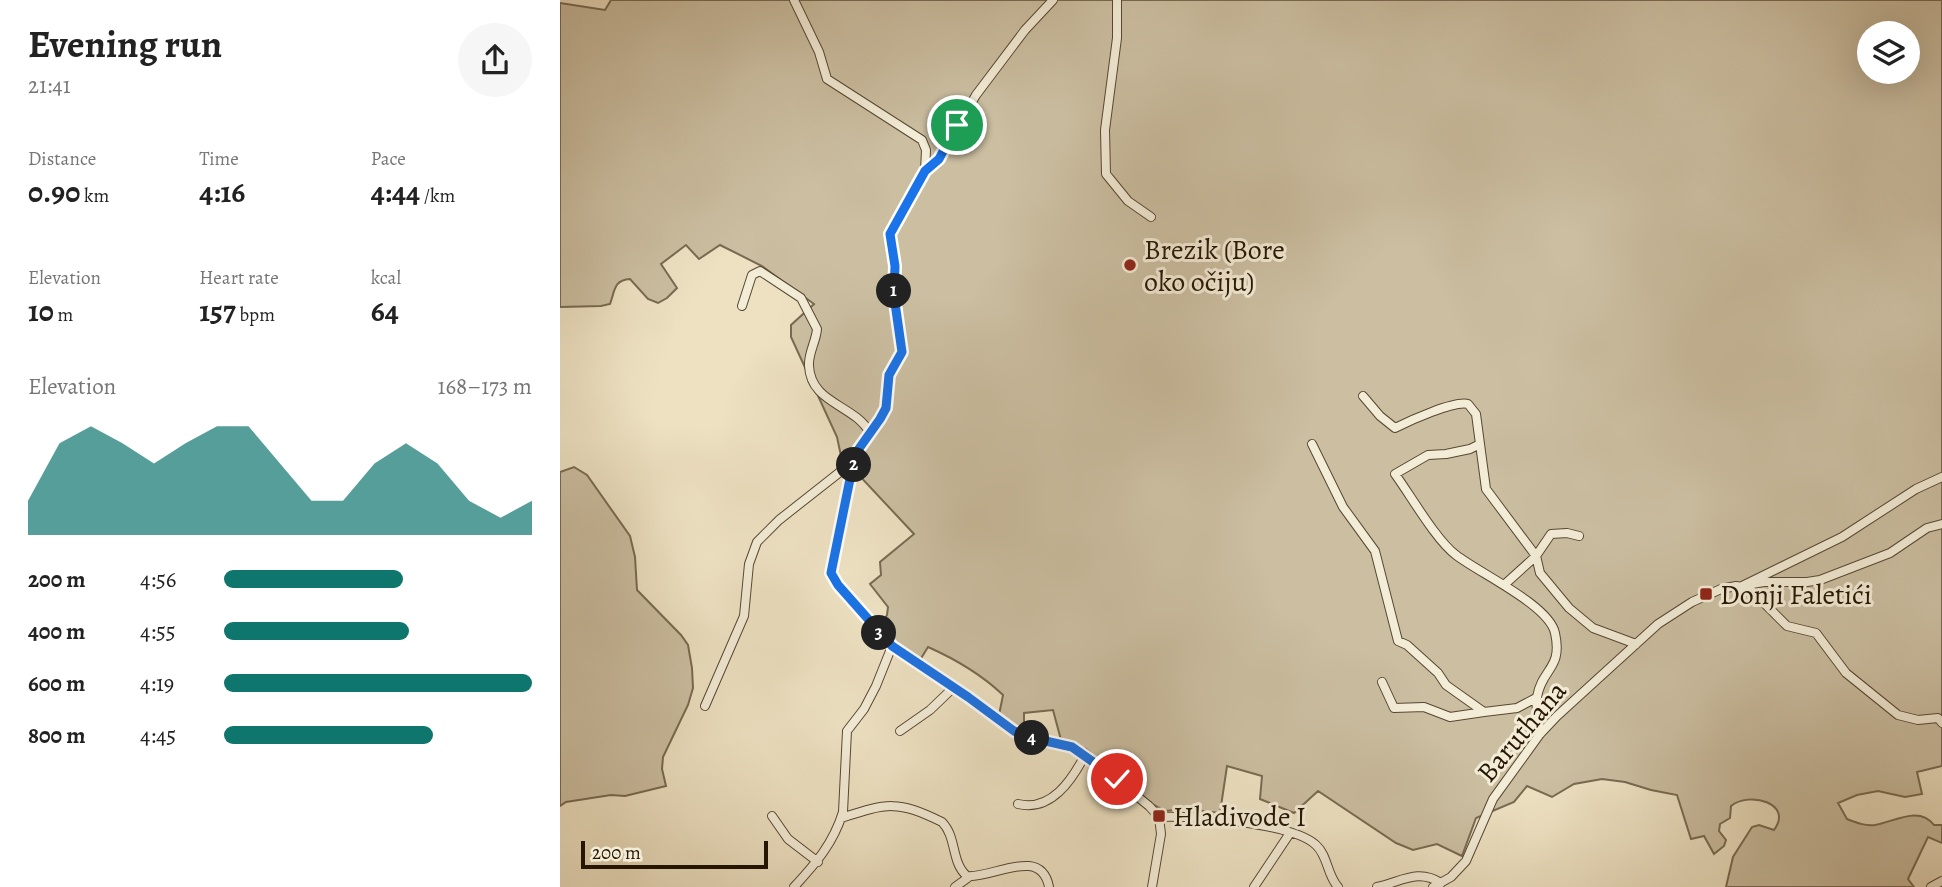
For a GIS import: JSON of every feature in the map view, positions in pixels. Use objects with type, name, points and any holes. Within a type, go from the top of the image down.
[{"type":"street","points":[[794,0],[819,52],[827,79],[922,140],[926,150],[925,171]]},
{"type":"street","points":[[705,706],[744,616],[750,564],[757,542],[779,520],[840,472],[886,408],[889,375],[902,352],[890,234],[925,171],[939,159],[968,107],[1025,30],[1053,0]]},
{"type":"street","points":[[1118,0],[1117,38],[1105,130],[1106,174],[1128,201],[1151,217]]},
{"type":"street","points":[[742,306],[752,275],[760,271],[801,298],[817,329],[809,363],[815,387],[824,398],[858,417],[870,433]]},
{"type":"street","points":[[1363,396],[1380,416],[1395,428],[1413,418],[1464,402],[1474,409],[1486,489],[1536,556],[1540,573],[1569,608],[1593,628],[1636,644]]},
{"type":"street","points":[[1312,444],[1343,507],[1375,551],[1398,641],[1407,645],[1438,673],[1446,685],[1484,712]]},
{"type":"street","points":[[1480,444],[1470,449],[1428,455],[1395,474],[1447,547],[1545,615],[1554,628],[1557,658],[1544,678],[1536,698],[1540,734]]},
{"type":"street","points":[[858,450],[847,490],[831,573],[838,585],[892,646],[1014,731],[1061,744],[1085,755],[1149,806],[1159,817],[1161,834],[1152,887]]},
{"type":"street","points":[[1742,586],[1842,537],[1916,489],[1942,477]]},
{"type":"street","points":[[1742,586],[1764,582],[1820,580],[1890,552],[1927,528],[1942,524]]},
{"type":"street","points":[[1504,585],[1536,556],[1551,534],[1567,533],[1579,536]]},
{"type":"street","points":[[1742,586],[1757,595],[1787,626],[1816,633],[1846,673],[1898,715],[1918,720],[1938,718],[1942,723]]},
{"type":"street","name":"Baruthana","points":[[1377,887],[1421,875],[1433,878],[1437,885],[1457,871],[1466,861],[1493,799],[1540,734],[1583,691],[1658,624],[1699,598],[1721,589],[1742,586]]},
{"type":"street","points":[[794,887],[818,862],[833,839],[841,818],[847,731],[870,698],[892,646]]},
{"type":"street","points":[[1382,682],[1394,708],[1424,707],[1450,717],[1517,708],[1536,698]]},
{"type":"street","points":[[900,732],[930,710],[954,687]]},
{"type":"street","points":[[1018,804],[1030,807],[1043,803],[1064,788],[1085,755]]},
{"type":"street","points":[[841,818],[883,805],[905,806],[919,811],[946,826],[962,873],[969,877]]},
{"type":"street","points":[[772,816],[788,839],[818,862]]},
{"type":"street","points":[[1159,817],[1200,817],[1255,824],[1308,839],[1323,855],[1331,878],[1338,887]]},
{"type":"street","points":[[1254,887],[1289,833]]},
{"type":"street","points":[[955,887],[969,877],[1026,865],[1045,874],[1049,887]]},
{"type":"street","points":[[1931,887],[1942,881]]},
{"type":"shaded area","points":[[611,0],[1942,0],[1942,766],[1917,772],[1922,794],[1905,797],[1878,791],[1857,795],[1838,803],[1847,819],[1864,825],[1875,825],[1906,816],[1921,816],[1934,825],[1942,825],[1942,843],[1928,837],[1908,879],[1914,887],[1726,887],[1733,857],[1752,827],[1759,825],[1774,830],[1779,821],[1774,807],[1758,800],[1739,802],[1731,806],[1730,818],[1720,824],[1719,831],[1726,840],[1724,846],[1714,854],[1704,836],[1691,839],[1677,795],[1602,779],[1574,784],[1552,797],[1527,786],[1514,802],[1476,818],[1462,856],[1437,844],[1413,850],[1396,843],[1318,791],[1294,813],[1260,799],[1262,776],[1227,766],[1220,813],[1184,809],[1165,811],[1149,802],[1086,749],[1061,740],[1053,710],[1024,713],[1024,732],[999,715],[1003,695],[977,674],[928,647],[920,660],[892,642],[879,629],[887,615],[888,607],[870,584],[881,575],[880,562],[914,534],[841,456],[837,437],[791,337],[791,325],[814,304],[762,266],[720,245],[699,259],[686,245],[661,264],[677,288],[658,303],[648,299],[630,279],[618,284],[610,304],[560,307],[560,3],[605,10]]},
{"type":"shaded area","points":[[574,467],[587,475],[630,536],[635,557],[637,590],[688,645],[693,688],[688,705],[663,757],[662,769],[666,786],[625,796],[611,795],[566,802],[560,806],[560,472]]},
{"type":"place","name":"Brezik (Bore oko očiju)","points":[[1130,265]]},
{"type":"place","name":"Donji Faletići","points":[[1706,594]]},
{"type":"place","name":"Hladivode I","points":[[1159,816]]},
{"type":"route","points":[[957,125],[939,159],[925,171],[890,234],[895,266],[894,296],[902,352],[889,375],[886,408],[858,450],[831,573],[838,585],[892,646],[1014,731],[1072,747],[1117,779]]}]
